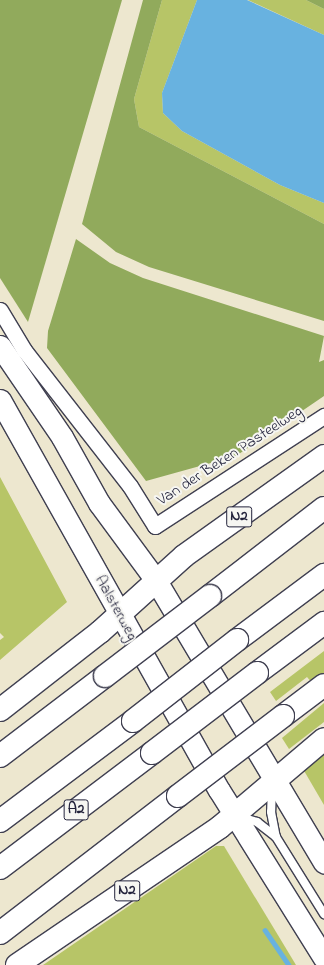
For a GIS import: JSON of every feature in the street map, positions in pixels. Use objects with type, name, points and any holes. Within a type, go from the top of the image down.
[{"type":"highway","name":"N2","points":[[155,579],[324,456]]},
{"type":"highway","points":[[0,756],[324,508]]},
{"type":"highway","name":"A2","points":[[0,821],[324,576]]},
{"type":"highway","points":[[0,710],[119,614],[155,579]]},
{"type":"highway","name":"A2","points":[[0,868],[324,623]]},
{"type":"highway","points":[[0,933],[324,685]]},
{"type":"highway","points":[[235,815],[272,779],[324,739]]},
{"type":"highway","name":"N2","points":[[17,965],[235,815]]},
{"type":"main road","points":[[0,346],[62,437],[99,502],[155,579],[272,779],[324,862]]},
{"type":"main road","name":"Aalsterweg","points":[[0,400],[119,614],[235,815],[324,958]]},
{"type":"street","points":[[0,310],[24,350],[32,394]]},
{"type":"street","name":"Van der Beken Pasteelweg","points":[[24,350],[106,454],[155,526],[324,416]]},
{"type":"lane","points":[[272,779],[270,812],[276,837],[324,914]]},
{"type":"lane","points":[[235,815],[257,822],[276,837]]},
{"type":"green space","points":[[0,0],[122,0],[28,322],[0,278]]},
{"type":"green space","points":[[143,0],[162,0],[134,99],[139,127],[324,224],[324,321],[149,267],[116,252],[82,224]]},
{"type":"green space","points":[[162,0],[197,0],[162,93],[163,113],[182,131],[280,185],[324,203],[324,224],[139,127],[134,99]]},
{"type":"green space","points":[[248,0],[306,0],[324,9],[324,35]]},
{"type":"green space","points":[[306,0],[324,0],[324,9]]},
{"type":"green space","points":[[76,239],[110,263],[143,278],[324,336],[319,362],[324,360],[324,396],[236,456],[146,481],[47,348],[48,331]]},
{"type":"green space","points":[[0,477],[67,602],[0,660],[0,640],[4,637],[0,633]]},
{"type":"green space","points":[[324,651],[324,676],[313,684],[307,677],[276,701],[270,692]]},
{"type":"green space","points":[[324,703],[324,722],[289,749],[282,738]]},
{"type":"green space","points":[[324,749],[324,805],[303,769]]},
{"type":"green space","points":[[216,846],[224,846],[296,965],[43,965]]},
{"type":"water","points":[[197,0],[247,0],[324,35],[324,203],[280,185],[182,131],[163,113],[162,93]]},
{"type":"waterway","points":[[265,930],[289,965]]}]
